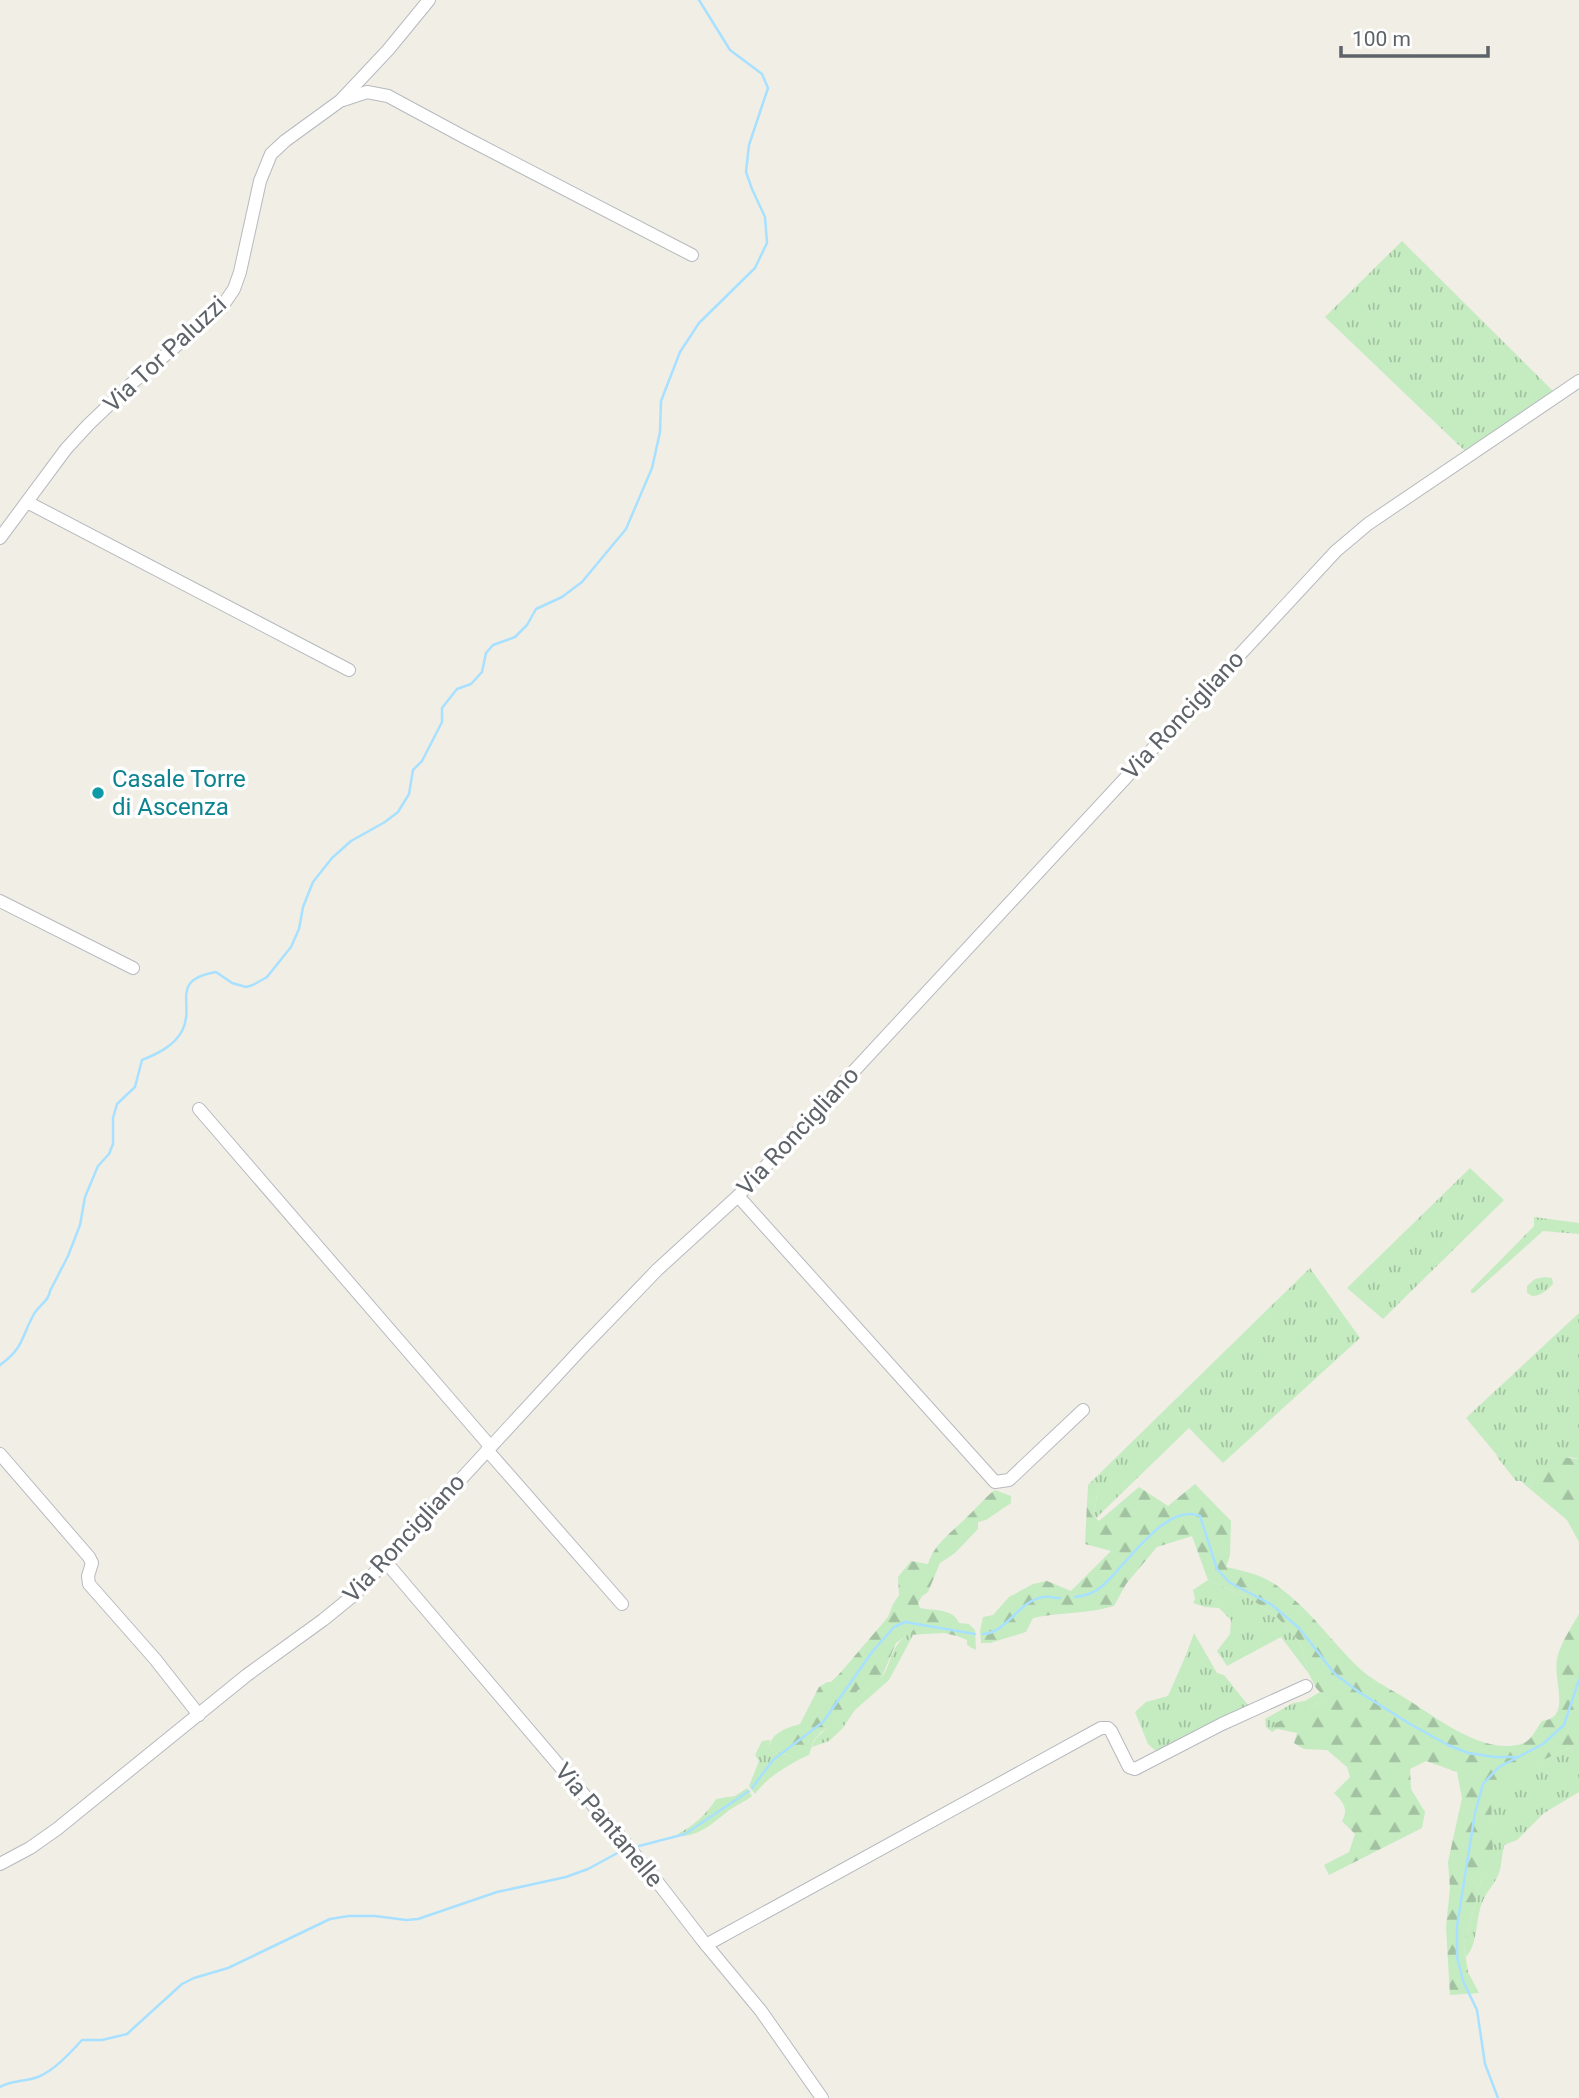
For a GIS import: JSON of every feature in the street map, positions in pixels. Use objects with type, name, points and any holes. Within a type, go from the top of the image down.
[{"type":"street","name":"Via Tor Paluzzi","points":[[0,538],[66,449],[88,425],[136,379],[221,308],[239,276],[260,178],[267,160],[285,141],[340,101],[388,50],[429,0]]},
{"type":"street","points":[[340,101],[363,93],[388,96],[692,255]]},
{"type":"street","name":"Via Roncigliano","points":[[0,1864],[57,1829],[259,1666],[355,1594],[549,1382],[657,1270],[738,1196],[1336,551],[1368,524],[1579,381]]},
{"type":"street","points":[[27,502],[349,670]]},
{"type":"street","points":[[0,901],[132,968]]},
{"type":"street","points":[[200,1109],[622,1605]]},
{"type":"street","points":[[738,1196],[995,1482],[1009,1480],[1083,1410]]},
{"type":"street","points":[[0,1454],[89,1556],[92,1563],[88,1576],[89,1584],[199,1715]]},
{"type":"street","name":"Via Pantanelle","points":[[385,1561],[622,1839],[755,2003],[822,2098]]},
{"type":"street","points":[[706,1945],[1101,1728],[1105,1727],[1111,1731],[1129,1767],[1135,1769],[1222,1724],[1306,1686]]},
{"type":"green space","points":[[1402,241],[1554,392],[1466,452],[1325,317]]},
{"type":"green space","points":[[1470,1168],[1504,1200],[1383,1319],[1347,1288]]},
{"type":"green space","points":[[1534,1217],[1579,1223],[1579,1234],[1543,1231],[1471,1293],[1534,1226]]},
{"type":"green space","points":[[1310,1268],[1360,1338],[1223,1463],[1189,1428],[1096,1518],[1094,1516],[1098,1487],[1093,1480]]},
{"type":"green space","points":[[1552,1278],[1553,1284],[1541,1294],[1532,1296],[1527,1293],[1527,1286],[1535,1279]]},
{"type":"green space","points":[[1579,1313],[1579,1459],[1570,1457],[1534,1476],[1530,1489],[1521,1481],[1516,1481],[1466,1418]]},
{"type":"green space","points":[[1557,1457],[1579,1459],[1579,1542],[1567,1520],[1530,1489],[1534,1476]]},
{"type":"green space","points":[[1093,1480],[1098,1487],[1094,1516],[1099,1521],[1139,1487],[1168,1506],[1195,1484],[1231,1521],[1230,1555],[1226,1567],[1258,1576],[1276,1585],[1299,1604],[1368,1676],[1457,1731],[1490,1744],[1506,1746],[1525,1743],[1542,1721],[1556,1713],[1559,1706],[1556,1668],[1558,1653],[1579,1614],[1579,1742],[1517,1772],[1491,1796],[1493,1856],[1481,1881],[1464,1946],[1468,1972],[1479,1993],[1450,1995],[1446,1927],[1450,1888],[1448,1862],[1462,1798],[1457,1772],[1426,1761],[1410,1769],[1411,1789],[1425,1812],[1422,1828],[1329,1875],[1324,1865],[1349,1852],[1355,1834],[1342,1821],[1344,1806],[1334,1793],[1350,1777],[1347,1767],[1327,1750],[1304,1749],[1294,1743],[1297,1733],[1273,1728],[1274,1724],[1328,1700],[1316,1688],[1309,1674],[1300,1642],[1276,1616],[1249,1598],[1208,1580],[1192,1536],[1157,1547],[1126,1584],[1114,1606],[1033,1618],[1026,1632],[990,1643],[981,1643],[983,1617],[993,1615],[1009,1597],[1033,1584],[1047,1581],[1071,1591],[1111,1551],[1085,1544],[1088,1485]]},
{"type":"green space","points":[[995,1490],[1011,1496],[1011,1503],[986,1520],[978,1522],[978,1529],[955,1553],[940,1563],[928,1592],[918,1603],[920,1608],[948,1612],[959,1623],[969,1624],[975,1630],[976,1650],[967,1645],[967,1640],[944,1633],[907,1635],[896,1643],[878,1682],[858,1690],[831,1726],[814,1740],[809,1755],[800,1759],[772,1751],[769,1747],[773,1738],[781,1731],[800,1724],[819,1687],[831,1682],[841,1672],[888,1617],[899,1595],[898,1577],[911,1561],[928,1564],[944,1539]]},
{"type":"green space","points":[[1208,1580],[1249,1598],[1276,1616],[1300,1642],[1309,1674],[1281,1637],[1227,1666],[1217,1651],[1230,1634],[1231,1620],[1219,1608],[1193,1603],[1193,1590]]},
{"type":"green space","points":[[1194,1633],[1217,1673],[1224,1675],[1248,1705],[1157,1752],[1148,1744],[1135,1712],[1146,1702],[1168,1696]]},
{"type":"green space","points":[[907,1635],[913,1635],[889,1680],[855,1710],[842,1729],[829,1741],[812,1747],[817,1737],[833,1723],[855,1693],[879,1680],[896,1646]]},
{"type":"green space","points":[[1320,1692],[1329,1700],[1313,1705],[1273,1728],[1278,1728],[1272,1732],[1266,1727],[1265,1719]]},
{"type":"green space","points":[[770,1740],[769,1747],[772,1751],[800,1759],[776,1774],[755,1794],[749,1786],[759,1761],[755,1755],[762,1741]]},
{"type":"green space","points":[[1579,1742],[1579,1792],[1544,1813],[1517,1840],[1504,1845],[1499,1873],[1482,1903],[1473,1945],[1466,1957],[1464,1946],[1481,1881],[1492,1856],[1491,1795],[1516,1772]]},
{"type":"green space","points":[[747,1788],[752,1796],[706,1828],[687,1836],[678,1834],[699,1819],[716,1799],[735,1796]]},
{"type":"waterway","points":[[0,1365],[18,1347],[34,1314],[48,1298],[68,1256],[80,1225],[85,1197],[98,1166],[109,1154],[113,1144],[113,1118],[117,1104],[135,1087],[142,1060],[170,1045],[182,1031],[186,1021],[186,995],[192,981],[216,972],[232,983],[246,987],[267,977],[291,947],[313,882],[332,858],[351,841],[398,812],[409,794],[413,770],[422,761],[442,722],[442,708],[457,689],[471,684],[482,672],[486,653],[493,645],[515,637],[527,625],[536,609],[562,597],[582,582],[626,529],[652,468],[660,432],[661,401],[680,352],[699,323],[755,268],[767,243],[765,217],[746,172],[749,145],[768,88],[762,74],[730,50],[699,0]]},
{"type":"waterway","points":[[1075,1597],[1089,1594],[1101,1587],[1159,1527],[1173,1518],[1187,1514],[1200,1516],[1217,1569],[1229,1582],[1272,1605],[1299,1628],[1335,1674],[1359,1692],[1448,1745],[1468,1753],[1519,1757]]},
{"type":"waterway","points":[[983,1634],[999,1628],[1034,1600],[1045,1597],[1060,1598]]},
{"type":"waterway","points":[[752,1788],[773,1760],[823,1722],[872,1652],[894,1627],[905,1622],[975,1634]]},
{"type":"waterway","points":[[1498,2098],[1485,2064],[1477,2010],[1463,1981],[1457,1957],[1457,1926],[1475,1813],[1483,1784],[1499,1767],[1543,1744],[1564,1725],[1579,1680]]},
{"type":"waterway","points":[[639,1846],[685,1834],[749,1791]]},
{"type":"waterway","points":[[0,2087],[44,2074],[62,2061],[82,2040],[102,2040],[127,2034],[182,1984],[228,1968],[330,1919],[349,1916],[418,1919],[497,1892],[566,1877],[588,1869],[623,1850]]},
{"type":"place","name":"Casale Torre di Ascenza","points":[[98,793]]}]
